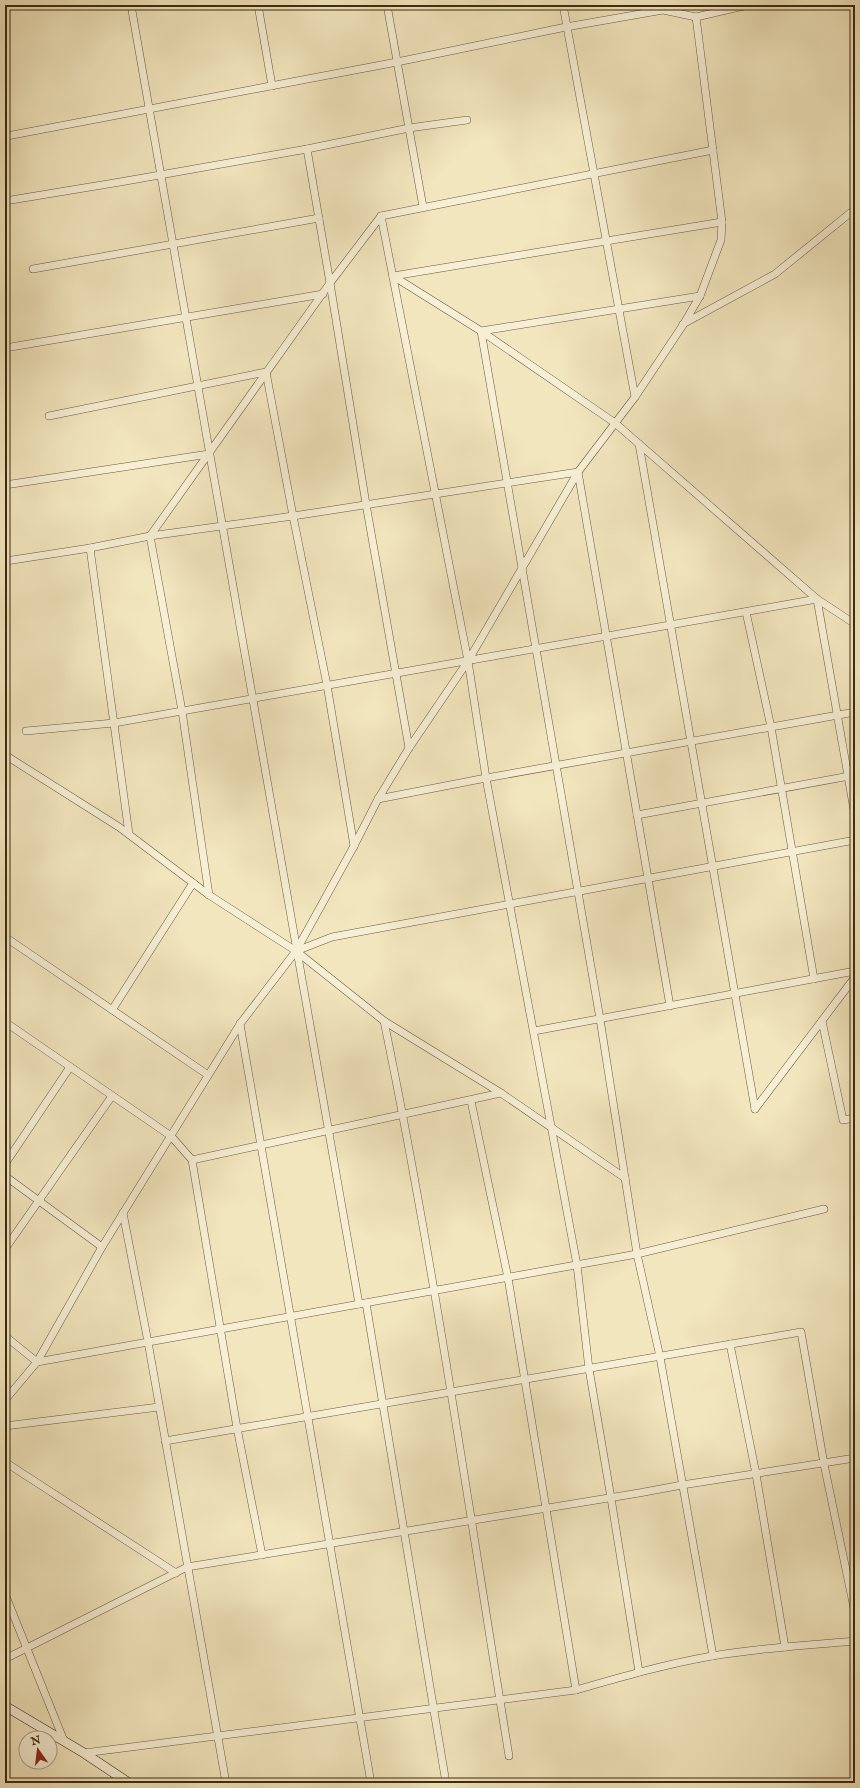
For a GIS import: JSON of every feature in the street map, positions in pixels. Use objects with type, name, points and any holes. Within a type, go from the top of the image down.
[{"type":"street","points":[[131,5],[328,1131],[383,1404],[446,1783]]},
{"type":"street","points":[[258,5],[272,86]]},
{"type":"street","points":[[387,5],[423,207]]},
{"type":"street","points":[[563,5],[635,397]]},
{"type":"street","points":[[7,136],[397,62],[566,27],[664,10],[696,17],[748,5]]},
{"type":"street","points":[[5,1400],[37,1362],[102,1247],[240,1024],[296,951],[378,799],[409,748],[468,660],[578,472],[635,397],[683,325],[700,296],[721,240],[722,222],[696,17]]},
{"type":"street","points":[[5,201],[307,149],[409,128],[467,120]]},
{"type":"street","points":[[307,149],[366,504],[409,748]]},
{"type":"street","points":[[209,895],[182,712],[150,536],[322,294],[381,216],[712,150]]},
{"type":"street","points":[[683,325],[775,274],[855,209]]},
{"type":"street","points":[[381,216],[468,660],[486,778],[577,1265],[589,1369],[639,1672]]},
{"type":"street","points":[[33,269],[319,218]]},
{"type":"street","points":[[393,276],[722,222]]},
{"type":"street","points":[[393,276],[481,332],[615,423],[817,600],[855,624]]},
{"type":"street","points":[[5,348],[322,294]]},
{"type":"street","points":[[481,332],[700,296]]},
{"type":"street","points":[[481,332],[600,1019],[637,1254],[660,1357],[713,1656]]},
{"type":"street","points":[[49,416],[266,372]]},
{"type":"street","points":[[266,372],[327,685],[354,846]]},
{"type":"street","points":[[639,444],[755,1109],[855,978]]},
{"type":"street","points":[[5,485],[209,454]]},
{"type":"street","points":[[6,561],[90,548],[150,536],[222,527],[578,472]]},
{"type":"street","points":[[578,472],[670,1006]]},
{"type":"street","points":[[90,548],[129,834]]},
{"type":"street","points":[[26,731],[114,724],[468,660],[817,600]]},
{"type":"street","points":[[817,600],[837,715],[852,776],[855,816]]},
{"type":"street","points":[[746,612],[771,727],[814,979]]},
{"type":"street","points":[[378,799],[556,765],[855,712]]},
{"type":"street","points":[[5,755],[129,834],[209,895],[296,951],[384,1021],[501,1093],[625,1178]]},
{"type":"street","points":[[637,815],[852,776]]},
{"type":"street","points":[[296,951],[332,937],[855,840]]},
{"type":"street","points":[[112,1010],[194,883]]},
{"type":"street","points":[[5,937],[208,1075]]},
{"type":"street","points":[[534,1031],[855,971]]},
{"type":"street","points":[[384,1021],[403,1114],[434,1291],[509,1756]]},
{"type":"street","points":[[822,1021],[844,1120],[855,1118]]},
{"type":"street","points":[[5,1022],[171,1136],[192,1160],[237,1428],[262,1555]]},
{"type":"street","points":[[240,1024],[371,1783]]},
{"type":"street","points":[[5,1164],[70,1067]]},
{"type":"street","points":[[192,1160],[403,1114],[471,1101],[501,1093]]},
{"type":"street","points":[[5,1249],[112,1096]]},
{"type":"street","points":[[471,1101],[508,1278],[576,1690]]},
{"type":"street","points":[[5,1176],[102,1247]]},
{"type":"street","points":[[5,1336],[37,1362],[637,1254],[824,1209]]},
{"type":"street","points":[[123,1213],[148,1342],[226,1783]]},
{"type":"street","points":[[165,1441],[801,1332],[824,1464],[855,1613]]},
{"type":"street","points":[[730,1344],[756,1474],[785,1647]]},
{"type":"street","points":[[5,1426],[159,1407]]},
{"type":"street","points":[[5,1659],[187,1567],[546,1509],[682,1485],[855,1458]]},
{"type":"street","points":[[5,1462],[176,1572]]},
{"type":"street","points":[[5,1594],[64,1741]]},
{"type":"street","points":[[84,1753],[576,1690],[639,1672],[713,1656],[785,1647],[855,1641]]},
{"type":"street","points":[[5,1706],[84,1753],[129,1783]]}]
